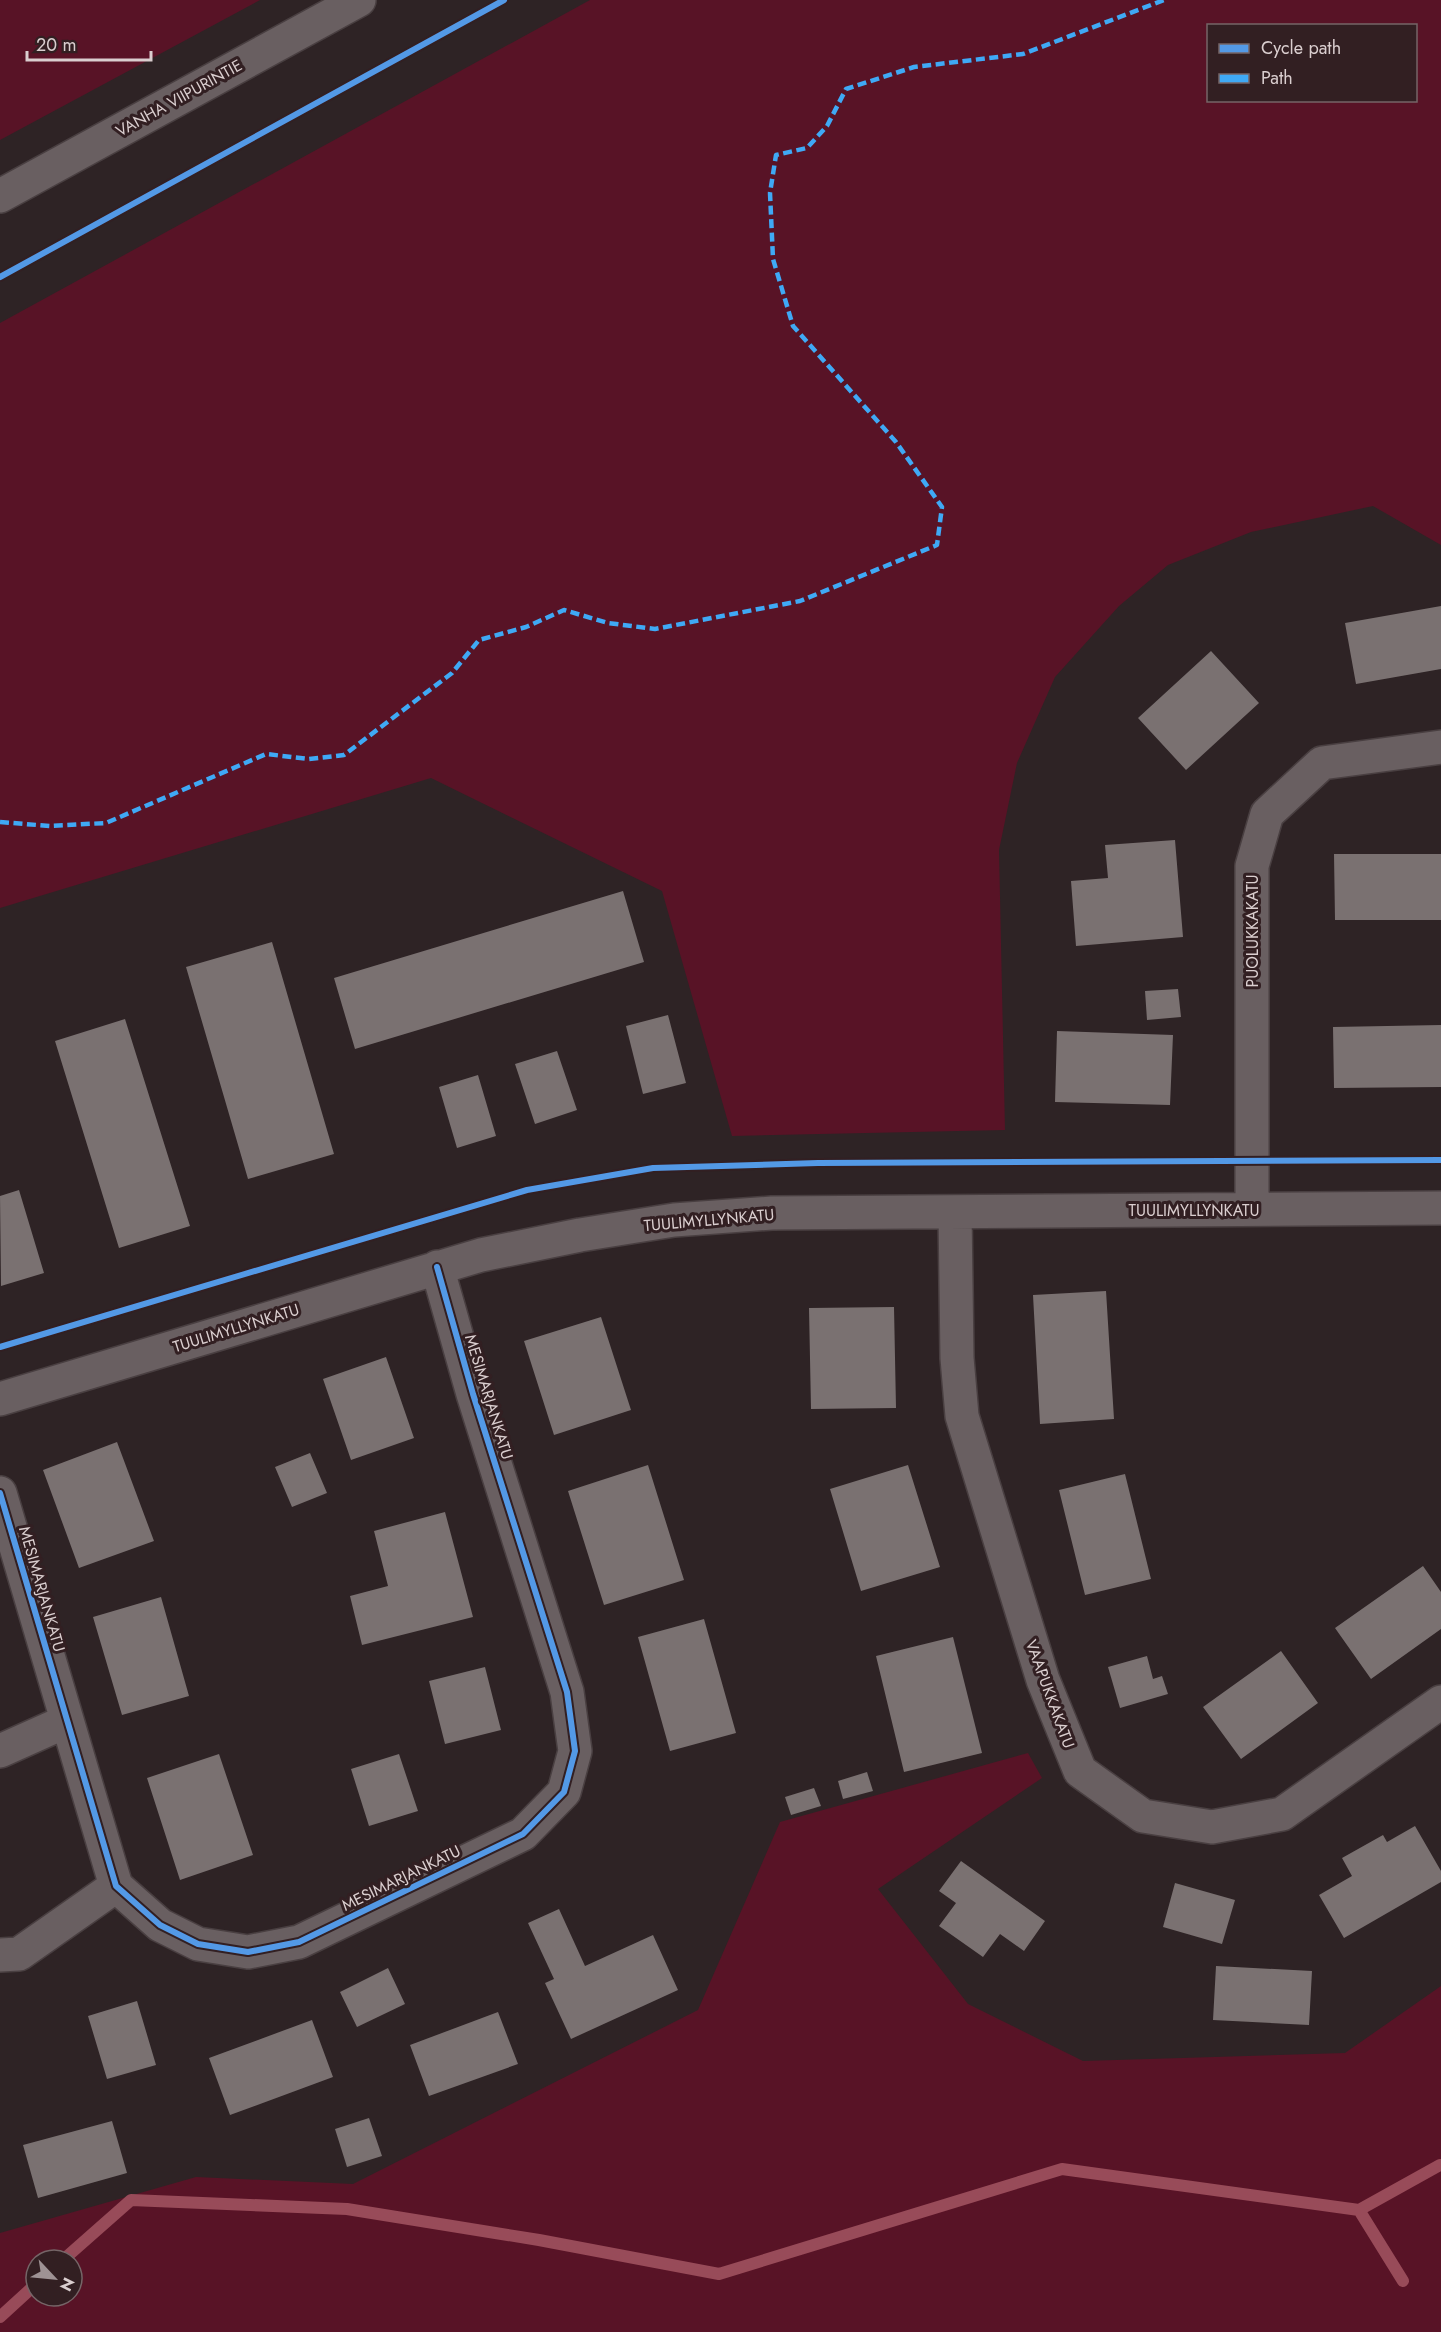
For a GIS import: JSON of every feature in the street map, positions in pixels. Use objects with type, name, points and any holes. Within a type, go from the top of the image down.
[{"type":"street","name":"VANHA VIIPURINTIE","points":[[0,196],[359,0]]},
{"type":"street","name":"PUOLUKKAKATU","points":[[1252,1209],[1252,866],[1267,814],[1322,763],[1441,747]]},
{"type":"street","name":"TUULIMYLLYNKATU","points":[[0,1399],[481,1255],[569,1237],[674,1220],[772,1213],[1441,1208]]},
{"type":"street","name":"VAAPUKKAKATU","points":[[955,1212],[957,1358],[962,1416],[1043,1680],[1080,1771],[1143,1816],[1212,1827],[1282,1814],[1441,1702]]},
{"type":"street","name":"MESIMARJANKATU","points":[[0,1493],[116,1886],[160,1925],[198,1944],[248,1952],[299,1942],[523,1834],[564,1792],[575,1751],[567,1692],[473,1394],[437,1267]]},
{"type":"street","points":[[0,1751],[67,1721]]},
{"type":"street","points":[[0,1955],[19,1954],[116,1886]]},
{"type":"shaded area","points":[[0,0],[260,0],[0,140]]},
{"type":"shaded area","points":[[590,0],[1441,0],[1441,545],[1373,506],[1251,532],[1168,565],[1119,606],[1055,677],[1017,763],[999,850],[1005,1130],[732,1136],[662,891],[431,778],[0,908],[0,323]]},
{"type":"shaded area","points":[[1028,1753],[1042,1778],[878,1889],[968,2004],[1083,2061],[1345,2053],[1441,1986],[1441,2332],[0,2332],[0,2233],[196,2177],[353,2184],[698,2010],[780,1822]]},
{"type":"building","points":[[1441,606],[1441,669],[1356,684],[1345,623]]},
{"type":"building","points":[[1211,651],[1259,703],[1186,770],[1138,718]]},
{"type":"building","points":[[1175,840],[1183,937],[1076,946],[1071,881],[1108,878],[1105,845]]},
{"type":"building","points":[[1334,854],[1441,854],[1441,920],[1335,920]]},
{"type":"building","points":[[623,891],[644,962],[355,1049],[334,978]]},
{"type":"building","points":[[272,942],[334,1154],[248,1179],[186,967]]},
{"type":"building","points":[[1178,989],[1181,1017],[1147,1020],[1145,991]]},
{"type":"building","points":[[668,1015],[686,1083],[643,1094],[626,1026]]},
{"type":"building","points":[[125,1019],[190,1226],[119,1248],[55,1041]]},
{"type":"building","points":[[1441,1025],[1441,1087],[1334,1088],[1333,1027]]},
{"type":"building","points":[[1057,1031],[1173,1035],[1170,1105],[1055,1102]]},
{"type":"building","points":[[557,1051],[577,1110],[535,1124],[515,1064]]},
{"type":"building","points":[[478,1075],[496,1136],[457,1148],[439,1087]]},
{"type":"building","points":[[19,1190],[44,1273],[1,1286],[0,1196]]},
{"type":"building","points":[[1106,1291],[1114,1419],[1040,1424],[1033,1295]]},
{"type":"building","points":[[894,1307],[896,1408],[811,1409],[809,1308]]},
{"type":"building","points":[[601,1317],[631,1410],[554,1435],[524,1341]]},
{"type":"building","points":[[386,1357],[414,1438],[351,1460],[323,1379]]},
{"type":"building","points":[[117,1442],[154,1541],[79,1568],[43,1470]]},
{"type":"building","points":[[310,1453],[327,1493],[292,1507],[275,1467]]},
{"type":"building","points":[[648,1465],[684,1580],[604,1605],[568,1491]]},
{"type":"building","points":[[908,1465],[940,1567],[861,1591],[830,1489]]},
{"type":"building","points":[[1125,1474],[1151,1579],[1085,1595],[1059,1490]]},
{"type":"building","points":[[445,1512],[473,1617],[362,1645],[350,1596],[388,1586],[374,1531]]},
{"type":"building","points":[[1423,1566],[1441,1592],[1441,1629],[1371,1679],[1335,1628]]},
{"type":"building","points":[[161,1597],[189,1696],[122,1715],[93,1617]]},
{"type":"building","points":[[704,1619],[736,1733],[670,1751],[638,1637]]},
{"type":"building","points":[[953,1637],[982,1753],[904,1772],[876,1656]]},
{"type":"building","points":[[1281,1651],[1318,1703],[1241,1759],[1203,1707]]},
{"type":"building","points":[[1147,1656],[1153,1679],[1162,1676],[1168,1694],[1120,1708],[1108,1667]]},
{"type":"building","points":[[485,1667],[501,1730],[445,1744],[429,1681]]},
{"type":"building","points":[[219,1754],[253,1855],[180,1880],[147,1778]]},
{"type":"building","points":[[399,1754],[418,1811],[369,1826],[351,1769]]},
{"type":"building","points":[[867,1772],[873,1791],[843,1799],[838,1781]]},
{"type":"building","points":[[814,1788],[821,1806],[791,1815],[785,1797]]},
{"type":"building","points":[[1415,1826],[1441,1871],[1441,1882],[1344,1938],[1319,1895],[1352,1876],[1342,1858],[1383,1835],[1387,1842]]},
{"type":"building","points":[[961,1861],[1045,1921],[1024,1951],[1000,1934],[983,1957],[939,1926],[956,1903],[939,1891]]},
{"type":"building","points":[[1175,1883],[1235,1900],[1222,1944],[1163,1927]]},
{"type":"building","points":[[559,1909],[585,1966],[653,1935],[678,1990],[571,2039],[545,1983],[554,1979],[528,1923]]},
{"type":"building","points":[[1216,1966],[1312,1971],[1309,2025],[1213,2020]]},
{"type":"building","points":[[388,1968],[405,2004],[357,2027],[340,1992]]},
{"type":"building","points":[[137,2001],[156,2065],[107,2079],[88,2016]]},
{"type":"building","points":[[498,2012],[518,2064],[429,2096],[410,2045]]},
{"type":"building","points":[[312,2020],[333,2077],[230,2115],[209,2058]]},
{"type":"building","points":[[369,2118],[382,2156],[347,2167],[335,2129]]},
{"type":"building","points":[[112,2121],[127,2173],[38,2198],[23,2145]]},
{"type":"waterway","points":[[77,2248],[131,2200],[347,2209],[539,2240],[719,2274],[1062,2169],[1359,2210],[1440,2165]]},
{"type":"waterway","points":[[1359,2210],[1403,2281]]},
{"type":"waterway","points":[[0,2317],[24,2295]]},
{"type":"marked path","points":[[0,822],[50,826],[106,823],[266,754],[309,759],[344,755],[452,673],[479,640],[526,627],[564,610],[608,623],[655,629],[800,601],[937,545],[942,507],[896,442],[793,326],[773,259],[770,193],[776,155],[807,148],[827,126],[846,89],[914,67],[1023,54],[1164,0]]},
{"type":"cycle path","points":[[0,277],[504,0]]},
{"type":"cycle path","points":[[0,1347],[527,1190],[653,1168],[818,1163],[1441,1160]]},
{"type":"cycle path","points":[[0,1493],[116,1886],[160,1925],[198,1944],[248,1952],[299,1942],[523,1834],[564,1792],[575,1751],[567,1692],[473,1394],[437,1267]]}]
